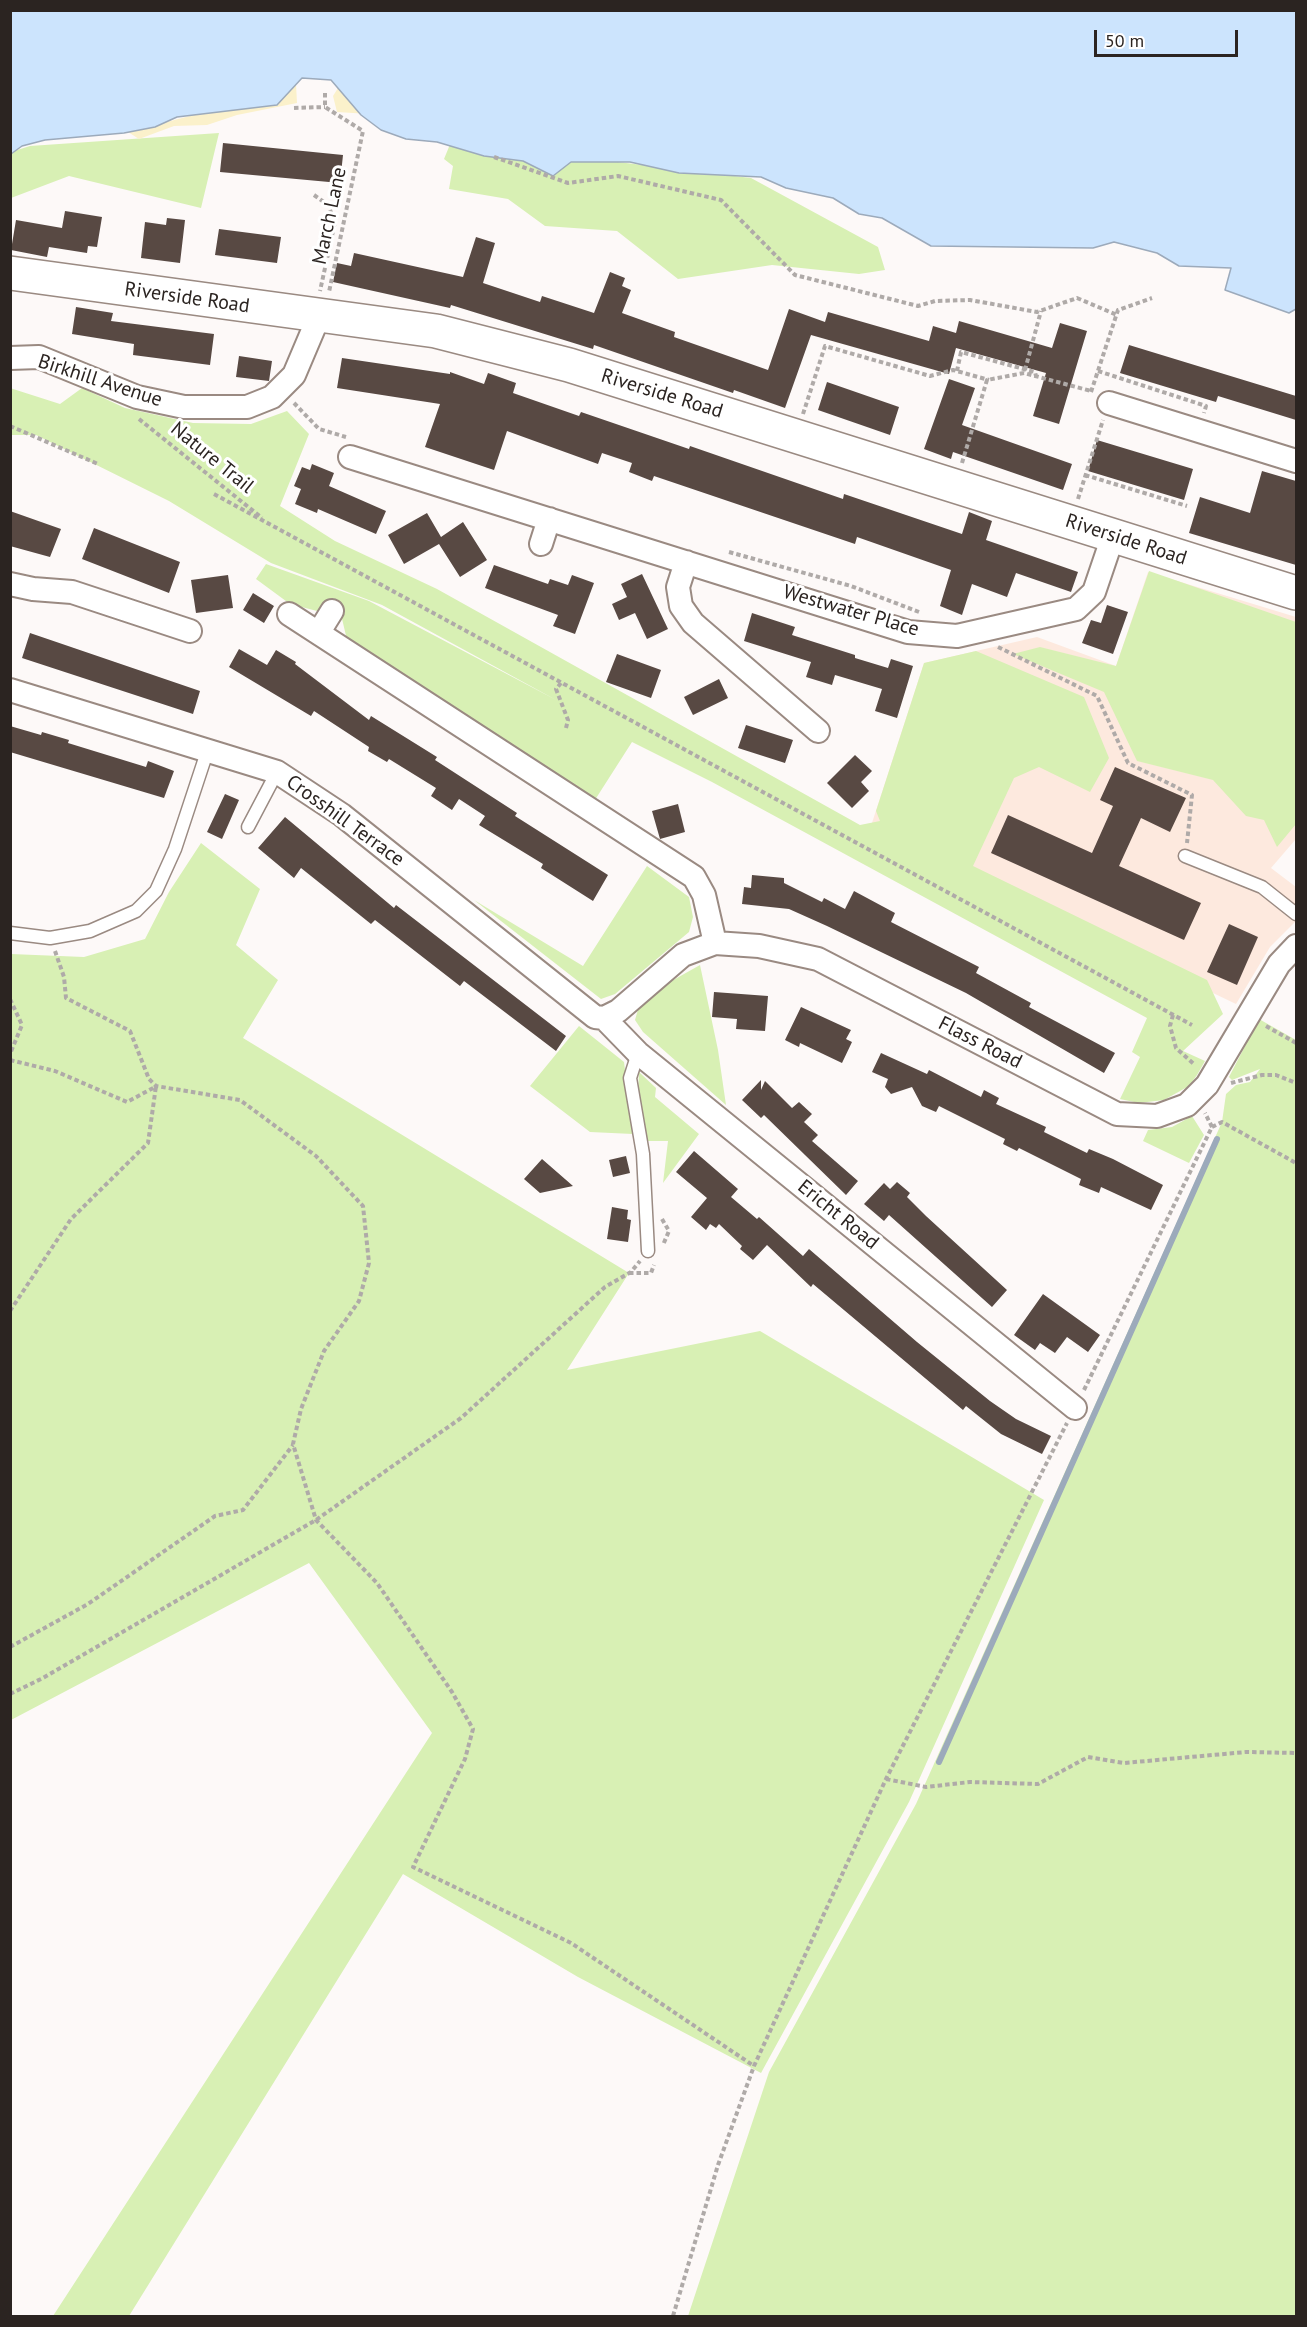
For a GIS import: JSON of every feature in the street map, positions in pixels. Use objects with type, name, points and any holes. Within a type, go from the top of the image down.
[{"type":"main road","name":"Riverside Road","points":[[10,273],[436,331],[569,365],[1296,593]]},
{"type":"street","name":"Birkhill Avenue","points":[[10,358],[39,357],[137,397],[184,407],[247,407],[272,397],[294,375],[321,316]]},
{"type":"street","points":[[1100,397],[1296,461]]},
{"type":"street","name":"Westwater Place","points":[[350,457],[908,632],[957,636],[1076,609],[1094,592],[1113,536]]},
{"type":"street","points":[[541,543],[549,519]]},
{"type":"street","points":[[686,562],[678,587],[681,606],[693,623],[818,731]]},
{"type":"street","points":[[10,584],[33,589],[72,592],[190,631]]},
{"type":"street","points":[[319,633],[332,611]]},
{"type":"street","points":[[289,614],[694,877],[704,895],[716,943]]},
{"type":"street","name":"Crosshill Terrace","points":[[10,690],[277,772],[342,815],[595,1017],[604,1018]]},
{"type":"street","name":"Flass Road","points":[[604,1018],[618,1011],[683,955],[716,943],[759,946],[818,959],[1118,1113],[1157,1116],[1176,1111],[1197,1096],[1207,1084],[1279,964],[1296,946]]},
{"type":"street","name":"Ericht Road","points":[[604,1018],[638,1053],[1075,1408]]},
{"type":"lane","points":[[10,933],[50,938],[90,931],[136,911],[156,891],[175,849],[208,750]]},
{"type":"lane","points":[[248,827],[277,772]]},
{"type":"lane","points":[[1185,856],[1262,886],[1296,914]]},
{"type":"lane","points":[[638,1053],[630,1078],[643,1154],[648,1251]]},
{"type":"path","points":[[294,108],[325,107],[325,93]]},
{"type":"path","name":"March Lane","points":[[321,316],[363,131],[325,107]]},
{"type":"path","points":[[494,157],[568,183],[618,176],[721,200],[795,275],[918,306],[935,301],[970,300],[1037,312],[1077,298],[1117,315]]},
{"type":"path","points":[[314,195],[328,205],[335,222],[318,298],[321,316]]},
{"type":"path","points":[[1071,522],[1085,475],[1100,397],[1098,371],[1118,310],[1152,298]]},
{"type":"path","points":[[1025,370],[1041,310]]},
{"type":"path","points":[[796,436],[825,346],[930,376],[957,371],[989,380],[1024,373],[1100,397]]},
{"type":"path","points":[[957,371],[961,352],[1035,372],[1036,376]]},
{"type":"path","points":[[1098,371],[1206,406],[1206,433]]},
{"type":"path","points":[[960,470],[989,380]]},
{"type":"path","name":"Nature Trail","points":[[135,416],[269,524]]},
{"type":"path","points":[[10,426],[98,464]]},
{"type":"path","points":[[1085,475],[1187,506]]},
{"type":"path","points":[[214,494],[1192,1025]]},
{"type":"path","points":[[970,633],[1097,696],[1128,763],[1192,795],[1185,856]]},
{"type":"path","points":[[561,683],[556,689],[568,720],[566,728]]},
{"type":"path","points":[[12,1644],[88,1604],[215,1516],[243,1510],[293,1444],[301,1409],[324,1351],[359,1301],[369,1263],[363,1206],[316,1156],[240,1100],[156,1086],[149,1079],[130,1031],[66,998],[64,977],[50,938]]},
{"type":"path","points":[[10,999],[22,1025],[10,1054]]},
{"type":"path","points":[[1173,1015],[1170,1026],[1176,1048],[1189,1062],[1197,1066]]},
{"type":"path","points":[[1248,1016],[1296,1042]]},
{"type":"path","points":[[10,1060],[55,1071],[128,1102],[156,1086]]},
{"type":"path","points":[[1225,1082],[1232,1083],[1262,1075],[1276,1075],[1296,1083]]},
{"type":"path","points":[[10,1311],[71,1219],[148,1143],[156,1086]]},
{"type":"path","points":[[1197,1096],[1212,1128]]},
{"type":"path","points":[[673,2316],[718,2165],[754,2066],[886,1779],[1075,1408],[1212,1128],[1222,1122],[1296,1163]]},
{"type":"path","points":[[10,1694],[85,1655],[316,1520],[460,1418],[605,1287],[631,1272],[648,1251]]},
{"type":"path","points":[[293,1444],[316,1520],[377,1583],[452,1692],[472,1729],[465,1759],[413,1867],[571,1943],[754,2066]]},
{"type":"path","points":[[886,1779],[926,1787],[970,1782],[1038,1784],[1088,1757],[1124,1763],[1246,1752],[1296,1753]]},
{"type":"shaded area","points":[[1148,572],[1296,617],[1296,839],[1271,868],[1296,887],[1296,921],[1270,947],[1236,1004],[870,829],[924,663],[1037,637],[1116,666]]},
{"type":"green space","points":[[219,133],[201,208],[69,176],[11,198],[11,152],[30,146]]},
{"type":"green space","points":[[451,142],[751,178],[878,247],[885,270],[859,274],[772,265],[678,279],[617,231],[545,226],[508,199],[449,189],[453,166],[444,159]]},
{"type":"green space","points":[[10,388],[60,404],[82,388],[125,408],[193,423],[251,424],[287,411],[309,434],[280,506],[335,541],[437,589],[860,825],[880,821],[876,811],[924,663],[976,651],[1084,697],[1109,758],[1090,792],[1039,767],[1014,778],[973,866],[1207,980],[1223,1014],[1183,1051],[1205,1061],[1189,1086],[1164,1100],[1139,1103],[1120,1099],[1140,1057],[1132,1052],[1147,1018],[712,782],[632,742],[593,803],[347,640],[339,606],[330,603],[317,611],[290,604],[256,579],[266,564],[369,601],[558,701],[382,605],[271,563],[169,501],[36,435],[11,435]]},
{"type":"green space","points":[[1149,571],[1296,622],[1296,824],[1277,847],[1264,820],[1246,816],[1213,780],[1137,761],[1104,692],[1013,654],[1040,647],[1116,666]]},
{"type":"green space","points":[[201,843],[260,889],[236,945],[278,980],[243,1038],[629,1273],[567,1370],[760,1331],[1044,1500],[909,1802],[761,2073],[578,1977],[403,1874],[129,2316],[53,2316],[432,1733],[309,1563],[11,1720],[11,954],[84,957],[145,939],[169,892]]},
{"type":"green space","points":[[647,866],[689,897],[693,917],[689,932],[615,994],[601,999],[474,900],[583,966]]},
{"type":"green space","points":[[700,965],[718,1050],[726,1105],[643,1032],[635,1020],[639,1006],[668,983]]},
{"type":"green space","points":[[1259,1019],[1296,1040],[1296,2316],[688,2316],[769,2072],[916,1804],[1222,1122],[1226,1094],[1236,1085],[1250,1082],[1260,1069],[1232,1080],[1229,1077]]},
{"type":"green space","points":[[579,1026],[624,1062],[633,1134],[590,1132],[530,1086]]},
{"type":"green space","points":[[639,1072],[656,1088],[655,1097],[699,1134],[663,1183],[668,1141],[647,1141],[638,1091]]},
{"type":"green space","points":[[1192,1116],[1204,1135],[1189,1163],[1143,1141],[1148,1130],[1172,1127]]},
{"type":"sand","points":[[296,84],[297,103],[237,115],[207,125],[174,126],[139,139],[128,132],[267,96]]},
{"type":"sand","points":[[338,88],[369,114],[337,112],[333,96]]},
{"type":"water","points":[[11,10],[1296,11],[1296,309],[1289,313],[1225,290],[1231,268],[1179,266],[1157,253],[1114,242],[1093,248],[931,246],[882,218],[859,214],[833,198],[786,188],[761,177],[679,173],[630,162],[571,162],[553,176],[523,161],[484,156],[437,142],[406,139],[381,130],[361,115],[331,80],[302,78],[277,105],[177,117],[155,127],[124,133],[45,140],[22,146],[11,154]]},
{"type":"building","points":[[223,143],[343,155],[340,183],[220,172]]},
{"type":"building","points":[[65,211],[102,217],[97,247],[88,246],[87,253],[49,247],[47,257],[11,250],[16,220],[62,228]]},
{"type":"building","points":[[167,218],[185,220],[180,263],[141,258],[145,222],[166,225]]},
{"type":"building","points":[[219,229],[281,237],[277,263],[215,255]]},
{"type":"building","points":[[476,237],[495,243],[483,283],[540,302],[542,296],[594,313],[610,272],[625,278],[622,286],[631,290],[622,313],[675,332],[674,337],[768,370],[789,309],[825,322],[828,312],[929,341],[933,326],[956,333],[959,321],[1052,348],[1060,323],[1087,331],[1059,424],[1033,416],[1046,373],[956,348],[949,374],[811,335],[785,408],[734,390],[733,393],[594,345],[593,349],[451,305],[450,308],[333,282],[337,263],[351,266],[354,253],[463,277]]},
{"type":"building","points":[[76,307],[113,313],[111,321],[214,334],[210,365],[133,355],[134,344],[72,334]]},
{"type":"building","points":[[1129,345],[1296,396],[1296,420],[1218,396],[1216,402],[1120,373]]},
{"type":"building","points":[[239,356],[272,361],[269,381],[236,377]]},
{"type":"building","points":[[342,358],[450,374],[450,372],[484,384],[488,373],[516,383],[513,393],[579,416],[581,412],[689,449],[690,446],[843,499],[844,494],[962,534],[969,512],[992,521],[986,540],[1078,572],[1071,592],[1016,573],[1007,597],[972,584],[962,615],[940,606],[951,570],[857,537],[855,544],[654,476],[652,481],[629,472],[632,463],[602,453],[598,464],[507,431],[494,470],[425,447],[440,404],[337,388]]},
{"type":"building","points":[[949,379],[975,388],[962,425],[1072,464],[1063,490],[953,452],[951,459],[924,449]]},
{"type":"building","points":[[827,382],[899,407],[890,435],[818,410]]},
{"type":"building","points":[[1097,440],[1193,469],[1184,500],[1088,471]]},
{"type":"building","points":[[312,464],[334,473],[329,486],[386,511],[376,534],[318,509],[317,513],[295,504],[301,489],[294,486],[302,467],[310,470]]},
{"type":"building","points":[[1262,471],[1296,481],[1296,565],[1189,533],[1200,497],[1250,513]]},
{"type":"building","points":[[10,511],[61,529],[50,557],[10,546]]},
{"type":"building","points":[[427,513],[441,537],[463,522],[487,560],[460,577],[439,544],[404,564],[388,535]]},
{"type":"building","points":[[94,528],[180,562],[169,593],[82,559]]},
{"type":"building","points":[[494,565],[548,584],[550,579],[568,585],[572,575],[594,583],[575,634],[553,626],[558,615],[485,588]]},
{"type":"building","points":[[642,574],[668,629],[647,639],[635,613],[619,620],[612,604],[627,597],[621,584]]},
{"type":"building","points":[[228,575],[233,608],[196,613],[191,580]]},
{"type":"building","points":[[253,593],[274,606],[264,623],[243,610]]},
{"type":"building","points":[[1107,605],[1128,612],[1113,654],[1082,643],[1091,620],[1101,623]]},
{"type":"building","points":[[752,613],[795,627],[792,635],[855,655],[855,658],[888,668],[891,659],[913,666],[897,718],[875,711],[882,689],[835,675],[832,685],[806,677],[811,662],[744,641]]},
{"type":"building","points":[[30,633],[200,691],[193,714],[22,658]]},
{"type":"building","points":[[239,649],[267,665],[276,650],[296,662],[295,664],[369,720],[371,716],[437,757],[435,760],[517,813],[515,816],[608,875],[593,901],[541,868],[543,864],[479,825],[485,816],[459,799],[452,810],[431,796],[436,788],[389,759],[387,762],[368,751],[369,747],[314,711],[311,716],[229,667]]},
{"type":"building","points":[[617,654],[661,670],[651,698],[606,682]]},
{"type":"building","points":[[719,679],[728,698],[693,715],[684,697]]},
{"type":"building","points":[[746,725],[793,740],[785,763],[738,748]]},
{"type":"building","points":[[10,726],[69,740],[68,743],[146,767],[148,761],[174,771],[164,798],[10,752]]},
{"type":"building","points":[[855,755],[872,771],[861,782],[869,791],[852,808],[827,783]]},
{"type":"building","points":[[1115,767],[1186,798],[1170,832],[1141,818],[1119,866],[1201,903],[1184,940],[991,853],[1008,815],[1092,853],[1113,806],[1100,800]]},
{"type":"building","points":[[225,794],[239,800],[222,839],[207,832]]},
{"type":"building","points":[[678,804],[685,832],[660,839],[652,811]]},
{"type":"building","points":[[285,817],[394,908],[396,905],[566,1036],[556,1051],[464,981],[460,986],[375,920],[371,924],[301,868],[294,878],[258,848]]},
{"type":"building","points":[[752,875],[784,878],[784,883],[822,902],[824,898],[845,909],[854,891],[895,913],[891,922],[979,967],[976,973],[1031,1003],[1029,1007],[1115,1053],[1104,1073],[966,993],[827,926],[789,909],[742,904],[744,887],[751,888]]},
{"type":"building","points":[[1229,924],[1258,937],[1237,985],[1207,972]]},
{"type":"building","points":[[714,992],[768,996],[765,1031],[736,1029],[737,1019],[712,1017]]},
{"type":"building","points":[[801,1007],[851,1030],[846,1039],[852,1042],[842,1063],[800,1043],[799,1047],[785,1040]]},
{"type":"building","points":[[881,1053],[927,1074],[929,1070],[981,1097],[984,1090],[999,1098],[996,1104],[1046,1127],[1044,1132],[1087,1153],[1089,1149],[1113,1159],[1163,1185],[1151,1210],[1101,1187],[1099,1193],[1079,1185],[1081,1179],[1019,1148],[1017,1151],[1003,1144],[1005,1139],[939,1106],[936,1112],[922,1106],[912,1087],[891,1094],[885,1087],[888,1079],[872,1072]]},
{"type":"building","points":[[761,1080],[761,1090],[765,1081],[792,1108],[799,1102],[812,1114],[804,1122],[818,1135],[812,1141],[858,1181],[846,1195],[764,1115],[761,1118],[742,1100]]},
{"type":"building","points":[[694,1151],[738,1189],[731,1197],[757,1219],[759,1217],[803,1256],[809,1249],[990,1401],[1016,1419],[1051,1436],[1042,1454],[1001,1434],[966,1406],[963,1410],[813,1284],[811,1287],[767,1245],[753,1260],[740,1249],[742,1246],[719,1224],[716,1228],[710,1224],[706,1230],[691,1217],[707,1198],[676,1172]]},
{"type":"building","points":[[626,1156],[630,1173],[613,1177],[609,1160]]},
{"type":"building","points":[[542,1159],[573,1186],[540,1193],[524,1179]]},
{"type":"building","points":[[897,1182],[910,1193],[907,1197],[926,1216],[1007,1290],[992,1307],[889,1215],[884,1221],[864,1204],[884,1183],[890,1189]]},
{"type":"building","points":[[612,1207],[628,1210],[627,1219],[631,1220],[628,1242],[607,1239]]},
{"type":"building","points":[[1043,1294],[1100,1335],[1088,1352],[1067,1337],[1055,1353],[1040,1343],[1035,1350],[1014,1335]]},
{"type":"waterway","points":[[939,1762],[1217,1139]]}]
